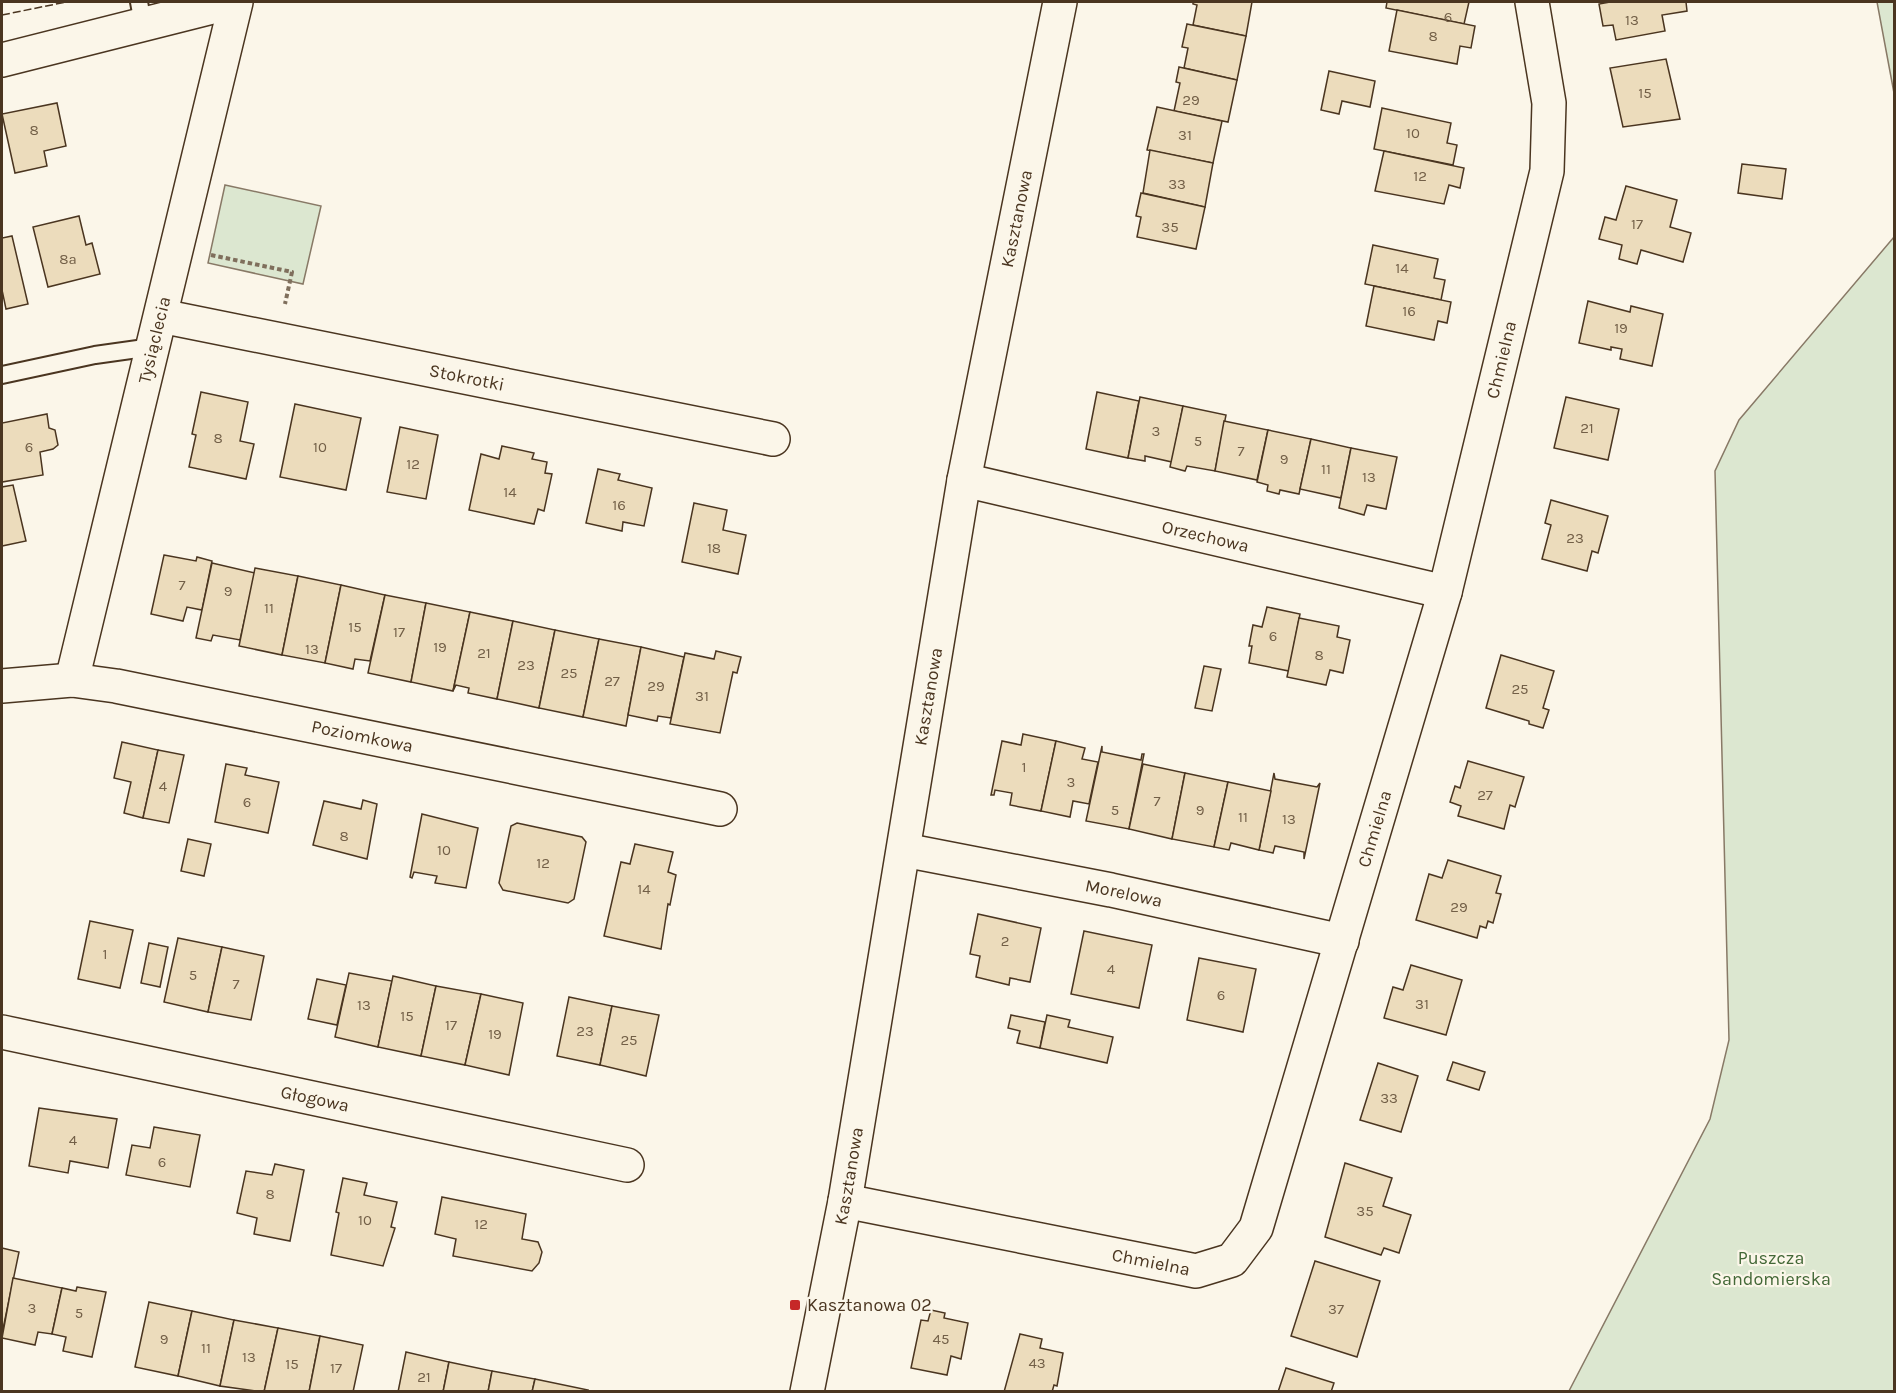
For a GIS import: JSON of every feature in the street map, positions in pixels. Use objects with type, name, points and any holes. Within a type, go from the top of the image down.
[{"type":"street","points":[[2,60],[141,13],[234,2]]},
{"type":"street","name":"Tysiąclecia","points":[[72,681],[178,247],[234,2]]},
{"type":"street","name":"Kasztanowa","points":[[807,1392],[845,1201],[964,480],[1060,2]]},
{"type":"street","name":"Chmielna","points":[[845,1201],[1196,1271],[1232,1260],[1256,1228],[1445,592],[1548,171],[1549,103],[1532,2]]},
{"type":"street","name":"Stokrotki","points":[[160,316],[772,439]]},
{"type":"street","name":"Orzechowa","points":[[964,480],[1445,592]]},
{"type":"street","name":"Poziomkowa","points":[[2,686],[72,681],[116,686],[720,809]]},
{"type":"street","name":"Morelowa","points":[[904,850],[1111,890],[1342,941]]},
{"type":"street","name":"Głogowa","points":[[2,1032],[627,1166]]},
{"type":"lane","points":[[2,375],[95,355],[152,347]]},
{"type":"path","points":[[178,247],[292,272],[277,340]]},
{"type":"green space","points":[[1877,2],[1894,2],[1894,93]]},
{"type":"green space","points":[[225,185],[321,206],[303,284],[208,263]]},
{"type":"green space","name":"Puszcza Sandomierska","points":[[1894,237],[1894,1391],[1569,1391],[1710,1119],[1729,1040],[1715,471],[1739,420]]},
{"type":"building","points":[[1193,2],[1252,2],[1246,36],[1193,25],[1197,5]]},
{"type":"building","points":[[1387,2],[1469,2],[1464,24],[1386,8]]},
{"type":"building","points":[[1686,2],[1687,11],[1662,15],[1665,31],[1616,40],[1613,25],[1603,26],[1599,4]]},
{"type":"building","points":[[1397,10],[1475,26],[1471,48],[1460,46],[1457,64],[1389,51]]},
{"type":"building","points":[[1187,24],[1246,36],[1237,80],[1184,68],[1188,48],[1182,47]]},
{"type":"building","points":[[1666,59],[1680,119],[1623,127],[1610,68]]},
{"type":"building","points":[[1179,67],[1237,80],[1228,122],[1174,111],[1180,83],[1176,82]]},
{"type":"building","points":[[1329,71],[1375,81],[1370,107],[1342,101],[1339,114],[1321,110]]},
{"type":"building","points":[[57,103],[66,146],[44,151],[47,166],[15,173],[2,114]]},
{"type":"building","points":[[1157,107],[1222,121],[1213,163],[1147,150]]},
{"type":"building","points":[[1382,108],[1451,123],[1447,143],[1457,145],[1453,165],[1374,149]]},
{"type":"building","points":[[1150,150],[1213,163],[1205,207],[1143,193]]},
{"type":"building","points":[[1384,151],[1464,168],[1460,188],[1449,185],[1444,204],[1375,191]]},
{"type":"building","points":[[1742,164],[1786,169],[1782,199],[1738,193]]},
{"type":"building","points":[[1626,186],[1677,200],[1670,227],[1691,233],[1683,262],[1641,250],[1637,264],[1619,259],[1622,245],[1599,239],[1605,217],[1616,220]]},
{"type":"building","points":[[1141,193],[1205,207],[1196,249],[1137,237],[1141,217],[1136,216]]},
{"type":"building","points":[[79,216],[86,245],[92,243],[100,274],[48,287],[33,227]]},
{"type":"building","points":[[12,236],[28,304],[6,309],[2,290],[2,238]]},
{"type":"building","points":[[1373,245],[1438,259],[1434,278],[1445,280],[1441,300],[1365,284]]},
{"type":"building","points":[[1374,286],[1451,302],[1447,323],[1438,321],[1434,340],[1366,326]]},
{"type":"building","points":[[1588,301],[1630,312],[1631,306],[1663,314],[1652,366],[1620,359],[1622,349],[1611,347],[1611,350],[1579,343]]},
{"type":"building","points":[[201,392],[248,402],[240,441],[254,444],[246,479],[189,467],[196,435],[192,434]]},
{"type":"building","points":[[1097,392],[1139,401],[1128,458],[1086,449]]},
{"type":"building","points":[[1140,397],[1183,406],[1172,462],[1145,456],[1145,461],[1128,458]]},
{"type":"building","points":[[1566,397],[1619,409],[1608,460],[1554,448]]},
{"type":"building","points":[[295,404],[361,418],[346,490],[280,477]]},
{"type":"building","points":[[1183,406],[1226,415],[1215,471],[1187,466],[1185,471],[1170,467]]},
{"type":"building","points":[[47,414],[49,428],[55,430],[58,445],[53,449],[40,452],[43,475],[2,482],[2,423]]},
{"type":"building","points":[[1224,421],[1268,430],[1257,480],[1215,471]]},
{"type":"building","points":[[400,427],[438,435],[426,499],[387,492]]},
{"type":"building","points":[[1268,430],[1311,439],[1299,494],[1280,490],[1279,494],[1267,491],[1268,485],[1257,482]]},
{"type":"building","points":[[1311,439],[1351,448],[1341,498],[1300,489]]},
{"type":"building","points":[[502,446],[534,453],[532,459],[547,462],[545,473],[552,474],[544,511],[538,509],[534,524],[469,510],[481,454],[499,459]]},
{"type":"building","points":[[1351,448],[1397,457],[1386,509],[1367,505],[1364,515],[1339,508]]},
{"type":"building","points":[[598,469],[620,474],[618,480],[652,488],[644,526],[623,522],[622,531],[586,523]]},
{"type":"building","points":[[13,485],[26,541],[2,546],[2,487]]},
{"type":"building","points":[[1551,500],[1608,516],[1598,553],[1592,551],[1587,571],[1542,559],[1551,525],[1545,523]]},
{"type":"building","points":[[694,503],[727,510],[723,530],[746,535],[738,574],[682,562]]},
{"type":"building","points":[[164,555],[196,561],[197,557],[212,561],[202,610],[187,607],[183,621],[151,614]]},
{"type":"building","points":[[212,563],[255,573],[240,640],[213,635],[211,641],[196,638]]},
{"type":"building","points":[[255,568],[298,576],[282,655],[239,646]]},
{"type":"building","points":[[298,576],[341,585],[325,663],[282,655]]},
{"type":"building","points":[[341,585],[385,595],[370,661],[355,659],[353,669],[325,663]]},
{"type":"building","points":[[385,595],[426,603],[411,682],[368,673]]},
{"type":"building","points":[[426,603],[470,612],[453,691],[411,682]]},
{"type":"building","points":[[1267,607],[1300,614],[1289,671],[1249,663],[1253,625],[1262,627]]},
{"type":"building","points":[[470,612],[513,621],[497,699],[468,693],[469,688],[456,685],[453,691]]},
{"type":"building","points":[[1299,618],[1339,626],[1337,637],[1350,640],[1343,673],[1330,670],[1326,685],[1287,677]]},
{"type":"building","points":[[513,621],[555,630],[539,708],[497,699]]},
{"type":"building","points":[[555,630],[599,639],[583,717],[539,708]]},
{"type":"building","points":[[599,639],[641,647],[626,726],[583,717]]},
{"type":"building","points":[[641,647],[684,657],[671,718],[658,716],[657,721],[628,715]]},
{"type":"building","points":[[716,651],[741,657],[737,673],[733,672],[720,733],[670,724],[685,653],[714,659]]},
{"type":"building","points":[[1501,655],[1554,671],[1543,708],[1549,710],[1543,728],[1529,724],[1529,721],[1486,708]]},
{"type":"building","points":[[1204,666],[1221,669],[1212,711],[1195,708]]},
{"type":"building","points":[[1023,734],[1056,741],[1041,811],[1010,805],[1012,793],[995,790],[994,795],[991,795],[1002,741],[1021,745]]},
{"type":"building","points":[[1056,741],[1085,748],[1082,759],[1098,762],[1089,804],[1073,801],[1070,817],[1041,811]]},
{"type":"building","points":[[122,742],[158,750],[143,818],[124,813],[131,782],[114,778]]},
{"type":"building","points":[[1102,746],[1102,752],[1141,760],[1144,754],[1129,829],[1086,821]]},
{"type":"building","points":[[158,750],[184,755],[169,823],[143,818]]},
{"type":"building","points":[[1468,761],[1524,777],[1515,807],[1510,805],[1504,829],[1458,816],[1461,806],[1450,802],[1455,786],[1460,788]]},
{"type":"building","points":[[226,764],[247,768],[245,775],[279,782],[268,833],[215,822]]},
{"type":"building","points":[[1143,764],[1185,773],[1172,839],[1129,829]]},
{"type":"building","points":[[1185,773],[1228,782],[1214,847],[1172,839]]},
{"type":"building","points":[[1274,773],[1275,779],[1317,787],[1320,783],[1304,859],[1304,852],[1275,846],[1273,853],[1259,850]]},
{"type":"building","points":[[1228,782],[1271,791],[1259,850],[1231,843],[1229,850],[1214,847]]},
{"type":"building","points":[[363,800],[377,804],[367,859],[313,845],[324,801],[361,809]]},
{"type":"building","points":[[422,814],[478,828],[466,888],[435,883],[437,876],[414,872],[412,878],[410,877]]},
{"type":"building","points":[[517,823],[582,837],[586,842],[574,899],[568,903],[503,890],[499,883],[511,826]]},
{"type":"building","points":[[188,839],[211,844],[204,876],[181,871]]},
{"type":"building","points":[[635,844],[673,852],[668,872],[676,875],[670,905],[668,904],[661,949],[604,936],[621,862],[630,864]]},
{"type":"building","points":[[1448,860],[1501,876],[1496,893],[1501,894],[1493,923],[1488,921],[1486,928],[1480,926],[1477,938],[1416,920],[1429,874],[1442,878]]},
{"type":"building","points":[[978,914],[1041,928],[1030,982],[1010,978],[1009,985],[976,977],[980,956],[970,954]]},
{"type":"building","points":[[90,921],[133,930],[120,988],[78,979]]},
{"type":"building","points":[[1084,931],[1152,945],[1139,1008],[1071,994]]},
{"type":"building","points":[[178,938],[222,947],[208,1012],[164,1002]]},
{"type":"building","points":[[149,943],[168,947],[160,987],[141,983]]},
{"type":"building","points":[[222,947],[264,956],[251,1020],[208,1012]]},
{"type":"building","points":[[1199,958],[1256,969],[1243,1032],[1187,1020]]},
{"type":"building","points":[[1411,965],[1462,980],[1446,1035],[1384,1018],[1393,987],[1403,990]]},
{"type":"building","points":[[349,973],[392,981],[378,1047],[335,1037]]},
{"type":"building","points":[[393,976],[436,986],[421,1056],[378,1047]]},
{"type":"building","points":[[317,979],[346,985],[337,1025],[308,1019]]},
{"type":"building","points":[[436,986],[481,994],[465,1065],[421,1056]]},
{"type":"building","points":[[481,994],[523,1003],[509,1075],[465,1065]]},
{"type":"building","points":[[569,997],[612,1006],[600,1065],[557,1056]]},
{"type":"building","points":[[612,1006],[659,1015],[646,1076],[600,1065]]},
{"type":"building","points":[[1011,1015],[1045,1022],[1040,1048],[1017,1043],[1020,1031],[1008,1028]]},
{"type":"building","points":[[1047,1015],[1070,1020],[1068,1027],[1113,1037],[1107,1063],[1040,1048]]},
{"type":"building","points":[[1453,1062],[1485,1072],[1479,1090],[1447,1080]]},
{"type":"building","points":[[1378,1063],[1418,1076],[1401,1132],[1360,1120]]},
{"type":"building","points":[[39,1108],[117,1119],[108,1168],[70,1161],[68,1173],[29,1166]]},
{"type":"building","points":[[154,1127],[200,1135],[190,1187],[126,1175],[132,1145],[150,1148]]},
{"type":"building","points":[[1345,1163],[1392,1178],[1383,1206],[1411,1215],[1399,1253],[1384,1248],[1381,1255],[1325,1237]]},
{"type":"building","points":[[275,1164],[304,1170],[290,1241],[254,1234],[257,1218],[237,1213],[246,1171],[272,1175]]},
{"type":"building","points":[[343,1178],[367,1183],[364,1195],[397,1202],[391,1227],[395,1228],[383,1266],[331,1255]]},
{"type":"building","points":[[442,1197],[526,1214],[522,1239],[538,1242],[542,1252],[539,1263],[532,1271],[453,1256],[456,1239],[435,1234]]},
{"type":"building","points":[[2,1248],[19,1252],[3,1329],[2,1328]]},
{"type":"building","points":[[1315,1261],[1380,1281],[1357,1357],[1291,1336]]},
{"type":"building","points":[[13,1278],[62,1288],[52,1334],[38,1332],[35,1345],[2,1338]]},
{"type":"building","points":[[77,1287],[106,1292],[92,1357],[63,1351],[66,1337],[52,1334],[62,1288],[76,1291]]},
{"type":"building","points":[[149,1302],[192,1311],[178,1376],[135,1367]]},
{"type":"building","points":[[931,1310],[945,1313],[944,1318],[968,1323],[961,1359],[951,1356],[947,1375],[911,1368],[921,1320],[928,1321]]},
{"type":"building","points":[[192,1311],[234,1320],[220,1386],[178,1376]]},
{"type":"building","points":[[234,1320],[278,1328],[264,1392],[220,1386]]},
{"type":"building","points":[[278,1328],[320,1336],[309,1392],[264,1392]]},
{"type":"building","points":[[1020,1334],[1042,1339],[1040,1348],[1063,1353],[1057,1386],[1054,1385],[1052,1392],[1004,1392]]},
{"type":"building","points":[[320,1336],[363,1345],[353,1392],[309,1392]]},
{"type":"building","points":[[406,1352],[449,1362],[443,1392],[398,1392]]},
{"type":"building","points":[[449,1362],[492,1371],[488,1392],[443,1392]]},
{"type":"building","points":[[1286,1368],[1334,1383],[1331,1392],[1278,1392]]},
{"type":"building","points":[[492,1371],[535,1379],[532,1392],[488,1392]]},
{"type":"building","points":[[535,1379],[588,1390],[587,1392],[532,1392]]},
{"type":"fence","points":[[2,15],[66,2]]},
{"type":"place","name":"Kasztanowa 02","points":[[795,1305]]}]
